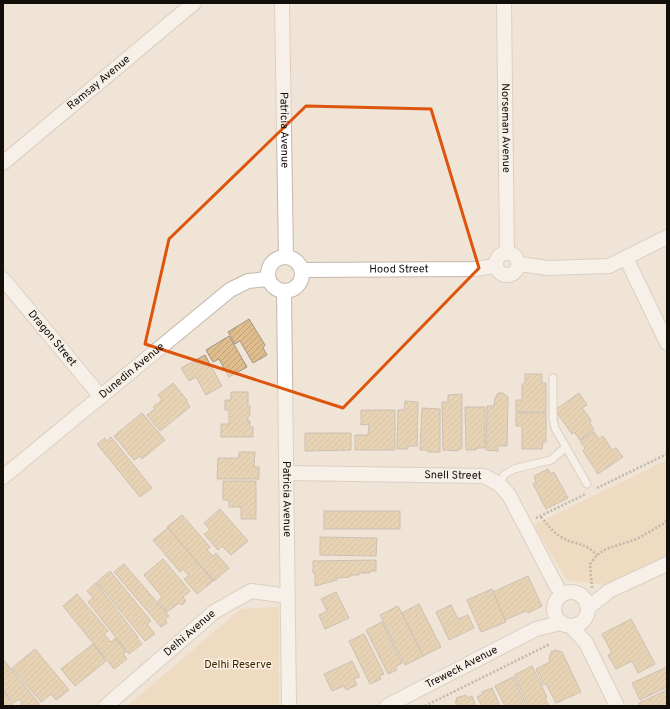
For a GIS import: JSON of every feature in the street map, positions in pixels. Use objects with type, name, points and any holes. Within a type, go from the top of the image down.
[{"type":"street","name":"Ramsay Avenue","points":[[3,163],[194,3]]},
{"type":"street","name":"Patricia Avenue","points":[[282,3],[286,257]]},
{"type":"street","name":"Norseman Avenue","points":[[504,3],[507,253]]},
{"type":"street","points":[[519,264],[548,268],[609,266],[667,237]]},
{"type":"street","points":[[507,253],[515,256],[519,264],[515,273],[509,276],[502,275],[496,266],[496,262],[500,255],[507,253]]},
{"type":"street","points":[[286,257],[292,258],[298,263],[302,270],[301,279],[297,286],[284,291],[276,288],[268,279],[268,272],[270,265],[274,260],[286,257]]},
{"type":"street","points":[[626,258],[667,343]]},
{"type":"street","name":"Hood Street","points":[[302,270],[475,269],[496,266]]},
{"type":"street","name":"Dragon Street","points":[[3,279],[101,397]]},
{"type":"street","name":"Dunedin Avenue","points":[[3,477],[230,290],[248,281],[268,279]]},
{"type":"street","name":"Patricia Avenue","points":[[284,291],[289,706]]},
{"type":"street","name":"Snell Street","points":[[287,473],[484,476],[499,484],[510,495],[557,587]]},
{"type":"street","points":[[617,706],[586,642],[556,618],[554,605],[561,594],[575,592],[588,594],[609,591],[667,564]]},
{"type":"street","name":"Delhi Avenue","points":[[106,706],[214,612],[251,591],[288,596]]},
{"type":"street","points":[[566,625],[579,624],[587,613],[609,591]]},
{"type":"street","points":[[586,642],[586,600],[588,594]]},
{"type":"street","name":"Treweck Avenue","points":[[387,706],[536,629],[554,611]]},
{"type":"street","name":"Treweck Avenue","points":[[536,629],[566,625]]},
{"type":"lane","points":[[553,378],[553,418],[555,428],[587,484]]},
{"type":"lane","points":[[499,484],[504,475],[514,469],[551,460],[566,447]]},
{"type":"path","points":[[597,489],[667,454]]},
{"type":"path","points":[[532,519],[541,517],[590,492]]},
{"type":"path","points":[[541,517],[553,531],[563,538],[589,547],[597,555]]},
{"type":"path","points":[[588,594],[591,585],[590,564],[597,555],[606,549],[637,539],[663,524],[667,520]]},
{"type":"path","points":[[425,706],[550,644]]},
{"type":"highlighted area","points":[[306,106],[431,109],[479,268],[343,408],[145,344],[169,239]]},
{"type":"green space","points":[[667,460],[667,556],[604,585],[567,580],[534,525]]},
{"type":"green space","name":"Delhi Reserve","points":[[279,607],[279,706],[127,706],[241,609]]},
{"type":"building","points":[[249,319],[265,345],[263,348],[267,355],[253,363],[240,341],[235,344],[228,332]]},
{"type":"building","points":[[229,336],[247,367],[229,377],[219,359],[213,362],[206,350]]},
{"type":"building","points":[[205,355],[222,386],[206,395],[196,377],[189,381],[181,368]]},
{"type":"building","points":[[525,374],[542,374],[542,383],[546,383],[546,412],[516,412],[516,400],[522,400],[522,384],[525,384]]},
{"type":"building","points":[[173,383],[187,400],[186,401],[190,407],[160,431],[147,415],[155,409],[153,407],[162,400],[158,395]]},
{"type":"building","points":[[231,392],[248,392],[248,406],[250,406],[250,415],[248,416],[248,422],[250,421],[250,427],[253,427],[253,437],[221,437],[221,424],[229,424],[229,410],[225,410],[225,400],[231,400]]},
{"type":"building","points":[[498,393],[503,393],[508,397],[507,446],[498,446],[498,451],[486,450],[487,406],[494,406],[495,398]]},
{"type":"building","points":[[579,393],[587,405],[582,408],[591,420],[590,423],[594,430],[580,440],[574,432],[572,434],[555,410]]},
{"type":"building","points":[[462,394],[462,449],[458,449],[458,451],[443,450],[442,402],[448,402],[448,395]]},
{"type":"building","points":[[405,401],[418,402],[417,446],[408,446],[408,449],[397,449],[398,410],[404,410]]},
{"type":"building","points":[[465,407],[485,407],[485,448],[466,450]]},
{"type":"building","points":[[422,408],[440,409],[440,452],[420,450]]},
{"type":"building","points":[[361,410],[395,410],[395,450],[355,450],[355,435],[368,435],[369,424],[361,425]]},
{"type":"building","points":[[142,413],[165,440],[142,459],[140,456],[134,460],[114,436]]},
{"type":"building","points":[[516,413],[546,413],[546,442],[543,442],[542,449],[522,449],[522,426],[516,426]]},
{"type":"building","points":[[594,432],[599,439],[603,436],[612,450],[616,448],[623,457],[598,474],[583,451],[585,448],[580,441]]},
{"type":"building","points":[[305,433],[351,433],[351,450],[305,451]]},
{"type":"building","points":[[111,437],[152,488],[140,497],[97,444],[105,438],[107,441]]},
{"type":"building","points":[[239,452],[255,452],[254,467],[259,467],[259,479],[217,479],[218,458],[239,458]]},
{"type":"building","points":[[548,469],[551,474],[554,472],[568,498],[546,509],[533,484],[536,482],[534,476]]},
{"type":"building","points":[[223,481],[256,481],[256,519],[241,519],[241,507],[229,507],[229,500],[223,500]]},
{"type":"building","points":[[220,509],[248,541],[231,555],[222,546],[218,550],[204,534],[210,530],[204,523]]},
{"type":"building","points":[[324,511],[400,511],[400,529],[324,529]]},
{"type":"building","points":[[182,515],[210,547],[207,550],[213,556],[216,553],[229,568],[214,581],[167,527]]},
{"type":"building","points":[[168,528],[213,581],[197,594],[184,579],[189,576],[183,569],[180,572],[153,540]]},
{"type":"building","points":[[320,537],[377,538],[376,556],[320,555]]},
{"type":"building","points":[[163,559],[190,591],[183,597],[186,601],[182,605],[179,603],[167,612],[158,601],[162,597],[144,575]]},
{"type":"building","points":[[376,560],[376,571],[370,571],[370,573],[360,573],[359,575],[351,575],[350,577],[337,578],[337,580],[315,586],[313,561]]},
{"type":"building","points":[[124,564],[169,616],[165,619],[167,623],[161,627],[114,572]]},
{"type":"building","points":[[110,571],[151,621],[147,624],[155,634],[145,641],[97,582]]},
{"type":"building","points":[[528,576],[542,606],[528,613],[526,611],[505,620],[493,592]]},
{"type":"building","points":[[96,583],[142,644],[129,654],[88,602],[93,598],[87,591]]},
{"type":"building","points":[[492,589],[506,622],[481,632],[467,600]]},
{"type":"building","points":[[336,592],[349,618],[325,629],[319,615],[327,611],[321,599]]},
{"type":"building","points":[[77,594],[108,631],[104,634],[111,642],[115,638],[126,652],[123,654],[127,659],[114,669],[63,606]]},
{"type":"building","points":[[419,604],[441,647],[423,656],[402,613]]},
{"type":"building","points":[[451,605],[458,619],[468,615],[474,628],[449,640],[436,612]]},
{"type":"building","points":[[398,606],[423,656],[405,665],[380,615]]},
{"type":"building","points":[[631,619],[655,664],[638,673],[632,661],[616,669],[608,655],[612,653],[602,634]]},
{"type":"building","points":[[382,622],[402,663],[395,667],[397,670],[388,674],[366,630]]},
{"type":"building","points":[[364,634],[384,674],[379,676],[381,679],[370,684],[349,641]]},
{"type":"building","points":[[93,644],[106,661],[75,686],[61,669]]},
{"type":"building","points":[[35,649],[69,690],[56,700],[51,694],[41,702],[12,668]]},
{"type":"building","points":[[555,650],[562,652],[581,692],[556,703],[546,684],[543,685],[536,669],[550,662],[549,659],[551,652]]},
{"type":"building","points":[[3,659],[41,706],[19,706],[22,703],[19,699],[14,703],[3,690]]},
{"type":"building","points":[[352,661],[360,677],[354,679],[357,685],[346,690],[344,686],[332,691],[324,674]]},
{"type":"building","points":[[532,666],[547,697],[545,698],[549,706],[529,706],[514,675]]},
{"type":"building","points":[[667,667],[667,687],[640,700],[632,683]]},
{"type":"building","points":[[513,677],[527,706],[505,706],[495,686]]},
{"type":"building","points":[[492,688],[500,706],[482,706],[477,697],[483,694],[482,692]]},
{"type":"building","points":[[667,690],[667,706],[640,706],[639,703]]},
{"type":"building","points":[[3,691],[14,706],[3,706]]},
{"type":"building","points":[[466,695],[467,698],[472,696],[476,706],[457,706],[455,701],[457,701],[456,698]]}]
